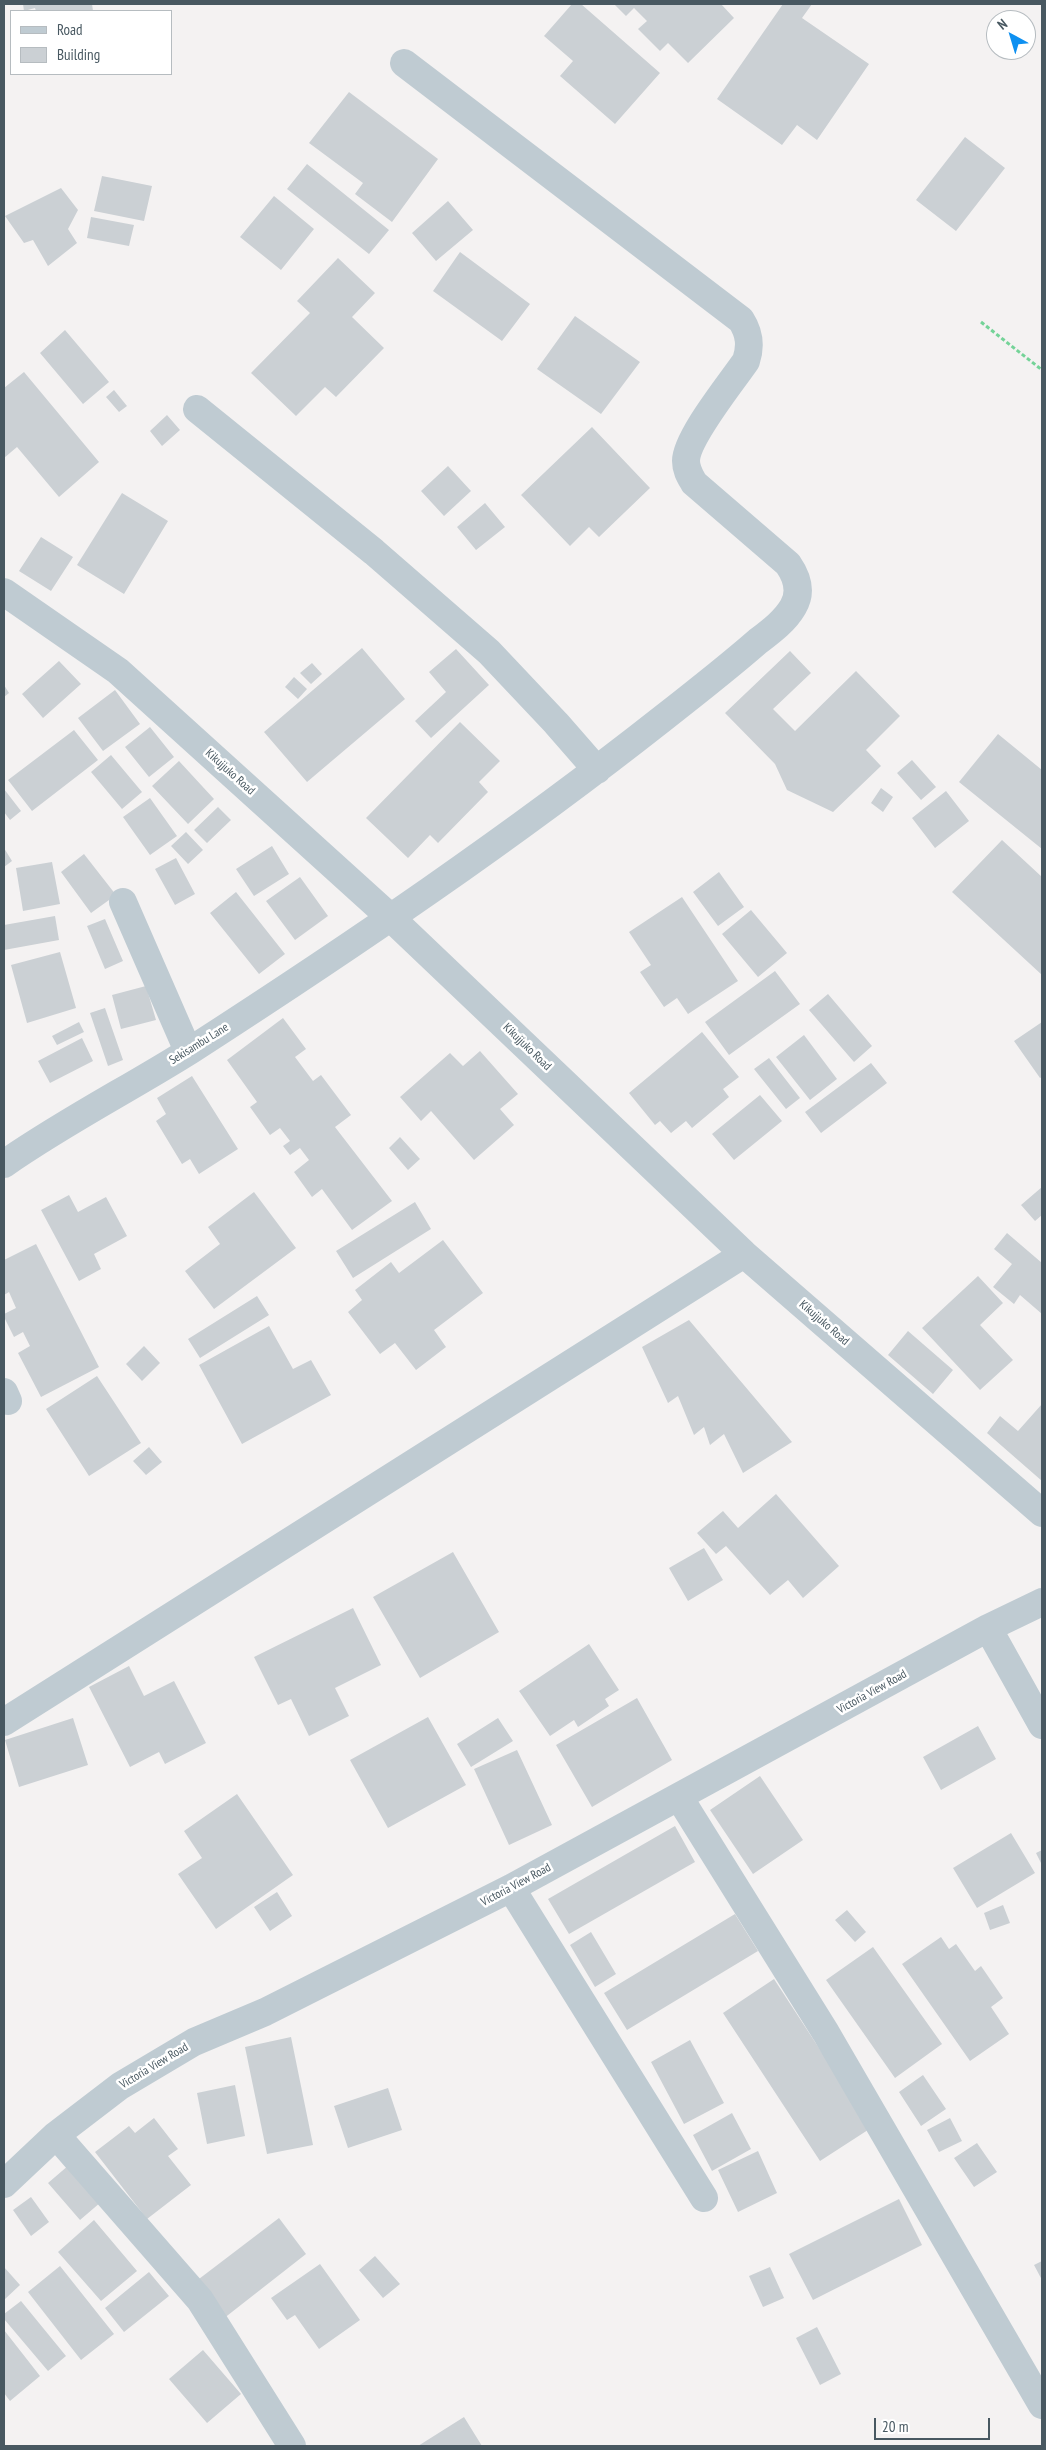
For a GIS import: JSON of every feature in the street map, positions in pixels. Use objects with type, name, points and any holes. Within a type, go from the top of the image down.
[{"type":"street","name":"Sekisambu Lane","points":[[4,1164],[37,1141],[188,1052],[392,918],[597,770],[724,671],[781,622],[794,606],[798,591],[796,575],[788,564],[694,483],[688,474],[686,462],[691,442],[746,362],[749,350],[748,330],[741,320],[404,63]]},
{"type":"street","points":[[197,410],[374,552],[489,652],[597,770]]},
{"type":"street","name":"Kikujjuko Road","points":[[4,592],[118,671],[392,918],[744,1254],[1042,1513]]},
{"type":"street","points":[[123,902],[188,1052]]},
{"type":"street","points":[[4,1722],[744,1254]]},
{"type":"street","name":"Victoria View Road","points":[[4,2184],[56,2135],[120,2086],[194,2042],[265,2012],[512,1888],[988,1628],[1042,1602]]},
{"type":"street","points":[[988,1628],[1042,1725]]},
{"type":"street","points":[[679,1798],[826,2033],[1042,2405]]},
{"type":"street","points":[[512,1888],[704,2198]]},
{"type":"street","points":[[56,2135],[200,2300],[292,2446]]},
{"type":"path","points":[[981,322],[1042,370]]},
{"type":"building","points":[[23,4],[92,4],[93,10],[36,10],[35,8],[24,10]]},
{"type":"building","points":[[572,4],[581,4],[660,73],[615,124],[560,76],[573,61],[544,36]]},
{"type":"building","points":[[614,4],[721,4],[734,18],[688,63],[668,43],[660,51],[638,29],[647,21],[634,8],[626,16]]},
{"type":"building","points":[[783,4],[812,4],[802,18],[869,64],[817,140],[797,125],[782,145],[717,99]]},
{"type":"building","points":[[349,92],[438,159],[392,222],[355,194],[363,183],[309,143]]},
{"type":"building","points":[[965,137],[1005,168],[956,231],[916,200]]},
{"type":"building","points":[[307,164],[389,230],[369,254],[287,189]]},
{"type":"building","points":[[102,176],[152,186],[144,221],[94,211]]},
{"type":"building","points":[[61,188],[78,210],[68,229],[77,243],[48,266],[33,240],[24,243],[5,216]]},
{"type":"building","points":[[274,196],[314,229],[281,270],[240,237]]},
{"type":"building","points":[[448,201],[473,230],[436,261],[412,233]]},
{"type":"building","points":[[91,217],[134,225],[129,246],[87,238]]},
{"type":"building","points":[[460,252],[530,304],[502,341],[433,291]]},
{"type":"building","points":[[338,258],[375,293],[352,317],[384,348],[336,397],[325,387],[296,416],[251,373],[310,313],[297,301]]},
{"type":"building","points":[[575,316],[640,362],[601,414],[537,369]]},
{"type":"building","points":[[65,330],[109,382],[83,404],[40,353]]},
{"type":"building","points":[[24,372],[99,462],[59,497],[17,447],[4,458],[4,388]]},
{"type":"building","points":[[114,390],[127,406],[119,412],[106,397]]},
{"type":"building","points":[[167,415],[180,430],[162,446],[150,431]]},
{"type":"building","points":[[592,427],[650,488],[599,537],[589,527],[570,546],[521,495]]},
{"type":"building","points":[[448,466],[471,491],[444,516],[421,491]]},
{"type":"building","points":[[122,493],[168,521],[124,594],[77,565]]},
{"type":"building","points":[[485,503],[505,527],[476,550],[457,527]]},
{"type":"building","points":[[41,537],[73,557],[51,591],[19,571]]},
{"type":"building","points":[[362,648],[405,699],[307,782],[264,732]]},
{"type":"building","points":[[456,649],[489,685],[431,738],[415,721],[446,692],[429,672]]},
{"type":"building","points":[[790,651],[811,673],[773,709],[795,731],[856,671],[900,716],[866,750],[881,766],[833,812],[787,790],[775,764],[725,713]]},
{"type":"building","points":[[59,661],[81,684],[43,718],[22,694]]},
{"type":"building","points":[[312,663],[322,674],[311,684],[300,673]]},
{"type":"building","points":[[294,677],[307,689],[298,699],[285,687]]},
{"type":"building","points":[[4,685],[9,693],[4,697]]},
{"type":"building","points":[[115,690],[140,724],[103,751],[78,718]]},
{"type":"building","points":[[460,722],[500,761],[479,782],[488,792],[438,843],[430,835],[408,858],[366,818]]},
{"type":"building","points":[[150,727],[174,757],[149,777],[125,747]]},
{"type":"building","points":[[74,730],[98,760],[32,811],[8,780]]},
{"type":"building","points":[[998,734],[1042,770],[1042,849],[959,782]]},
{"type":"building","points":[[111,755],[142,792],[122,809],[91,772]]},
{"type":"building","points":[[912,760],[936,787],[921,800],[897,773]]},
{"type":"building","points":[[179,761],[214,799],[188,824],[152,786]]},
{"type":"building","points":[[881,788],[893,797],[883,812],[871,803]]},
{"type":"building","points":[[4,789],[21,811],[10,820],[4,812]]},
{"type":"building","points":[[946,791],[969,821],[935,848],[912,818]]},
{"type":"building","points":[[150,798],[177,836],[150,855],[123,817]]},
{"type":"building","points":[[218,807],[231,820],[207,843],[194,830]]},
{"type":"building","points":[[186,832],[203,850],[188,864],[171,846]]},
{"type":"building","points":[[1002,840],[1042,877],[1042,975],[952,892]]},
{"type":"building","points":[[272,846],[289,874],[254,896],[236,869]]},
{"type":"building","points":[[4,848],[12,861],[4,867]]},
{"type":"building","points":[[84,854],[116,895],[91,913],[61,872]]},
{"type":"building","points":[[176,858],[195,894],[175,905],[155,869]]},
{"type":"building","points":[[52,862],[60,904],[23,911],[16,868]]},
{"type":"building","points":[[719,872],[744,907],[718,926],[693,892]]},
{"type":"building","points":[[300,877],[328,916],[295,940],[266,901]]},
{"type":"building","points":[[236,892],[285,954],[259,974],[210,913]]},
{"type":"building","points":[[682,897],[738,981],[688,1014],[677,998],[664,1007],[640,972],[651,965],[629,932]]},
{"type":"building","points":[[751,910],[787,953],[758,977],[722,934]]},
{"type":"building","points":[[55,916],[59,940],[4,950],[4,925]]},
{"type":"building","points":[[105,919],[123,961],[105,969],[87,926]]},
{"type":"building","points":[[60,952],[76,1008],[27,1023],[11,965]]},
{"type":"building","points":[[775,971],[800,1004],[729,1055],[705,1022]]},
{"type":"building","points":[[146,986],[156,1020],[121,1029],[112,995]]},
{"type":"building","points":[[828,994],[872,1046],[854,1062],[809,1010]]},
{"type":"building","points":[[105,1008],[123,1060],[108,1066],[90,1013]]},
{"type":"building","points":[[283,1018],[306,1049],[295,1057],[313,1081],[321,1075],[351,1115],[335,1127],[392,1201],[352,1230],[322,1189],[312,1197],[294,1172],[309,1160],[300,1148],[290,1155],[283,1146],[290,1141],[280,1128],[270,1135],[250,1107],[257,1102],[227,1060]]},
{"type":"building","points":[[79,1022],[84,1032],[57,1045],[52,1036]]},
{"type":"building","points":[[1042,1022],[1042,1077],[1040,1078],[1014,1041]]},
{"type":"building","points":[[702,1032],[739,1077],[723,1089],[729,1097],[692,1128],[686,1121],[671,1133],[660,1121],[655,1125],[629,1093]]},
{"type":"building","points":[[804,1035],[837,1079],[810,1100],[776,1057]]},
{"type":"building","points":[[82,1038],[93,1061],[50,1083],[38,1061]]},
{"type":"building","points":[[480,1051],[518,1094],[500,1109],[514,1125],[474,1160],[431,1111],[421,1121],[400,1097],[450,1053],[463,1066]]},
{"type":"building","points":[[769,1058],[800,1098],[786,1109],[754,1069]]},
{"type":"building","points":[[871,1063],[887,1083],[821,1133],[805,1112]]},
{"type":"building","points":[[192,1076],[238,1149],[199,1174],[190,1159],[182,1164],[156,1121],[166,1114],[157,1098]]},
{"type":"building","points":[[760,1095],[782,1121],[734,1160],[712,1134]]},
{"type":"building","points":[[400,1137],[420,1159],[408,1170],[389,1148]]},
{"type":"building","points":[[1042,1187],[1042,1215],[1035,1221],[1021,1205]]},
{"type":"building","points":[[254,1192],[296,1248],[214,1309],[185,1271],[220,1244],[208,1227]]},
{"type":"building","points":[[69,1195],[78,1212],[106,1197],[127,1236],[94,1254],[101,1269],[79,1281],[41,1210]]},
{"type":"building","points":[[415,1202],[431,1229],[353,1278],[336,1251]]},
{"type":"building","points":[[1007,1233],[1042,1263],[1042,1314],[1020,1295],[1014,1304],[993,1287],[1012,1264],[994,1249]]},
{"type":"building","points":[[443,1240],[483,1293],[434,1330],[446,1347],[416,1370],[395,1343],[380,1354],[348,1312],[362,1300],[355,1290],[391,1262],[399,1273]]},
{"type":"building","points":[[36,1244],[99,1367],[41,1397],[18,1353],[30,1346],[23,1332],[14,1337],[4,1317],[4,1314],[16,1308],[9,1292],[4,1295],[4,1260]]},
{"type":"building","points":[[978,1276],[1003,1303],[980,1325],[1013,1360],[980,1390],[922,1328]]},
{"type":"building","points":[[257,1296],[269,1315],[200,1358],[188,1339]]},
{"type":"building","points":[[689,1320],[792,1442],[743,1473],[724,1434],[710,1445],[704,1427],[694,1435],[678,1396],[668,1403],[642,1347]]},
{"type":"building","points":[[269,1326],[293,1369],[311,1360],[331,1395],[242,1444],[199,1365]]},
{"type":"building","points":[[908,1331],[953,1370],[933,1394],[888,1355]]},
{"type":"building","points":[[144,1346],[160,1363],[142,1381],[126,1364]]},
{"type":"building","points":[[97,1376],[141,1443],[89,1476],[46,1409]]},
{"type":"building","points":[[1042,1404],[1042,1481],[987,1433],[1000,1416],[1018,1431]]},
{"type":"building","points":[[149,1447],[162,1462],[146,1475],[133,1461]]},
{"type":"building","points":[[776,1494],[839,1566],[803,1598],[788,1580],[770,1595],[726,1546],[716,1554],[697,1533],[723,1511],[738,1528]]},
{"type":"building","points":[[704,1548],[723,1580],[688,1601],[669,1568]]},
{"type":"building","points":[[453,1552],[499,1632],[420,1678],[373,1597]]},
{"type":"building","points":[[353,1608],[381,1665],[335,1688],[349,1716],[309,1736],[291,1699],[278,1705],[254,1657]]},
{"type":"building","points":[[589,1644],[619,1690],[605,1699],[609,1706],[578,1727],[574,1720],[550,1736],[519,1691]]},
{"type":"building","points":[[129,1666],[144,1696],[174,1681],[206,1743],[165,1764],[159,1752],[130,1767],[89,1687]]},
{"type":"building","points":[[637,1698],[672,1760],[592,1807],[556,1745]]},
{"type":"building","points":[[428,1717],[466,1785],[388,1828],[350,1760]]},
{"type":"building","points":[[73,1718],[88,1765],[19,1787],[5,1740]]},
{"type":"building","points":[[498,1718],[513,1741],[471,1767],[457,1744]]},
{"type":"building","points":[[978,1726],[996,1759],[941,1790],[923,1757]]},
{"type":"building","points":[[517,1750],[552,1825],[509,1845],[474,1769]]},
{"type":"building","points":[[760,1776],[803,1840],[753,1874],[710,1810]]},
{"type":"building","points":[[237,1794],[293,1875],[216,1929],[178,1874],[202,1858],[184,1831]]},
{"type":"building","points":[[675,1826],[695,1862],[569,1934],[548,1899]]},
{"type":"building","points":[[1011,1833],[1035,1873],[977,1908],[953,1868]]},
{"type":"building","points":[[1042,1850],[1042,1865],[1036,1853]]},
{"type":"building","points":[[277,1892],[292,1916],[270,1931],[254,1907]]},
{"type":"building","points":[[1003,1905],[1010,1923],[990,1930],[984,1913]]},
{"type":"building","points":[[847,1910],[866,1932],[855,1942],[835,1920]]},
{"type":"building","points":[[735,1914],[758,1951],[627,2030],[604,1993]]},
{"type":"building","points":[[591,1932],[616,1974],[595,1987],[570,1945]]},
{"type":"building","points":[[941,1937],[949,1949],[956,1944],[975,1971],[981,1966],[1003,1998],[991,2007],[1009,2034],[970,2061],[902,1964]]},
{"type":"building","points":[[873,1947],[942,2044],[895,2078],[826,1980]]},
{"type":"building","points":[[774,1979],[871,2128],[820,2161],[723,2013]]},
{"type":"building","points":[[291,2037],[313,2145],[267,2154],[245,2047]]},
{"type":"building","points":[[690,2040],[724,2103],[684,2124],[651,2062]]},
{"type":"building","points":[[923,2075],[946,2109],[921,2126],[899,2092]]},
{"type":"building","points":[[235,2085],[245,2136],[207,2144],[197,2093]]},
{"type":"building","points":[[388,2088],[402,2130],[348,2148],[334,2106]]},
{"type":"building","points":[[732,2113],[751,2149],[712,2171],[693,2135]]},
{"type":"building","points":[[154,2118],[178,2149],[168,2156],[191,2185],[147,2219],[95,2152],[129,2126],[135,2133]]},
{"type":"building","points":[[950,2118],[962,2141],[939,2152],[927,2130]]},
{"type":"building","points":[[977,2143],[997,2172],[974,2187],[954,2158]]},
{"type":"building","points":[[758,2151],[777,2193],[738,2212],[718,2170]]},
{"type":"building","points":[[69,2165],[101,2202],[80,2220],[48,2183]]},
{"type":"building","points":[[31,2197],[49,2222],[31,2236],[13,2210]]},
{"type":"building","points":[[899,2199],[922,2245],[813,2300],[789,2254]]},
{"type":"building","points":[[279,2218],[306,2254],[223,2319],[195,2282]]},
{"type":"building","points":[[94,2220],[137,2271],[101,2301],[58,2252]]},
{"type":"building","points":[[375,2256],[400,2284],[383,2298],[359,2270]]},
{"type":"building","points":[[1042,2261],[1042,2280],[1034,2265]]},
{"type":"building","points":[[320,2264],[360,2320],[319,2349],[295,2315],[287,2320],[271,2298]]},
{"type":"building","points":[[60,2266],[114,2334],[81,2360],[28,2292]]},
{"type":"building","points":[[4,2267],[20,2285],[4,2300]]},
{"type":"building","points":[[770,2267],[784,2298],[763,2307],[749,2276]]},
{"type":"building","points":[[149,2272],[169,2296],[124,2332],[105,2308]]},
{"type":"building","points":[[21,2301],[66,2356],[48,2371],[4,2319],[4,2314]]},
{"type":"building","points":[[817,2327],[841,2374],[820,2385],[796,2338]]},
{"type":"building","points":[[4,2330],[40,2376],[10,2401],[4,2393]]},
{"type":"building","points":[[203,2350],[241,2394],[207,2423],[169,2379]]},
{"type":"building","points":[[464,2417],[482,2446],[418,2446]]}]
